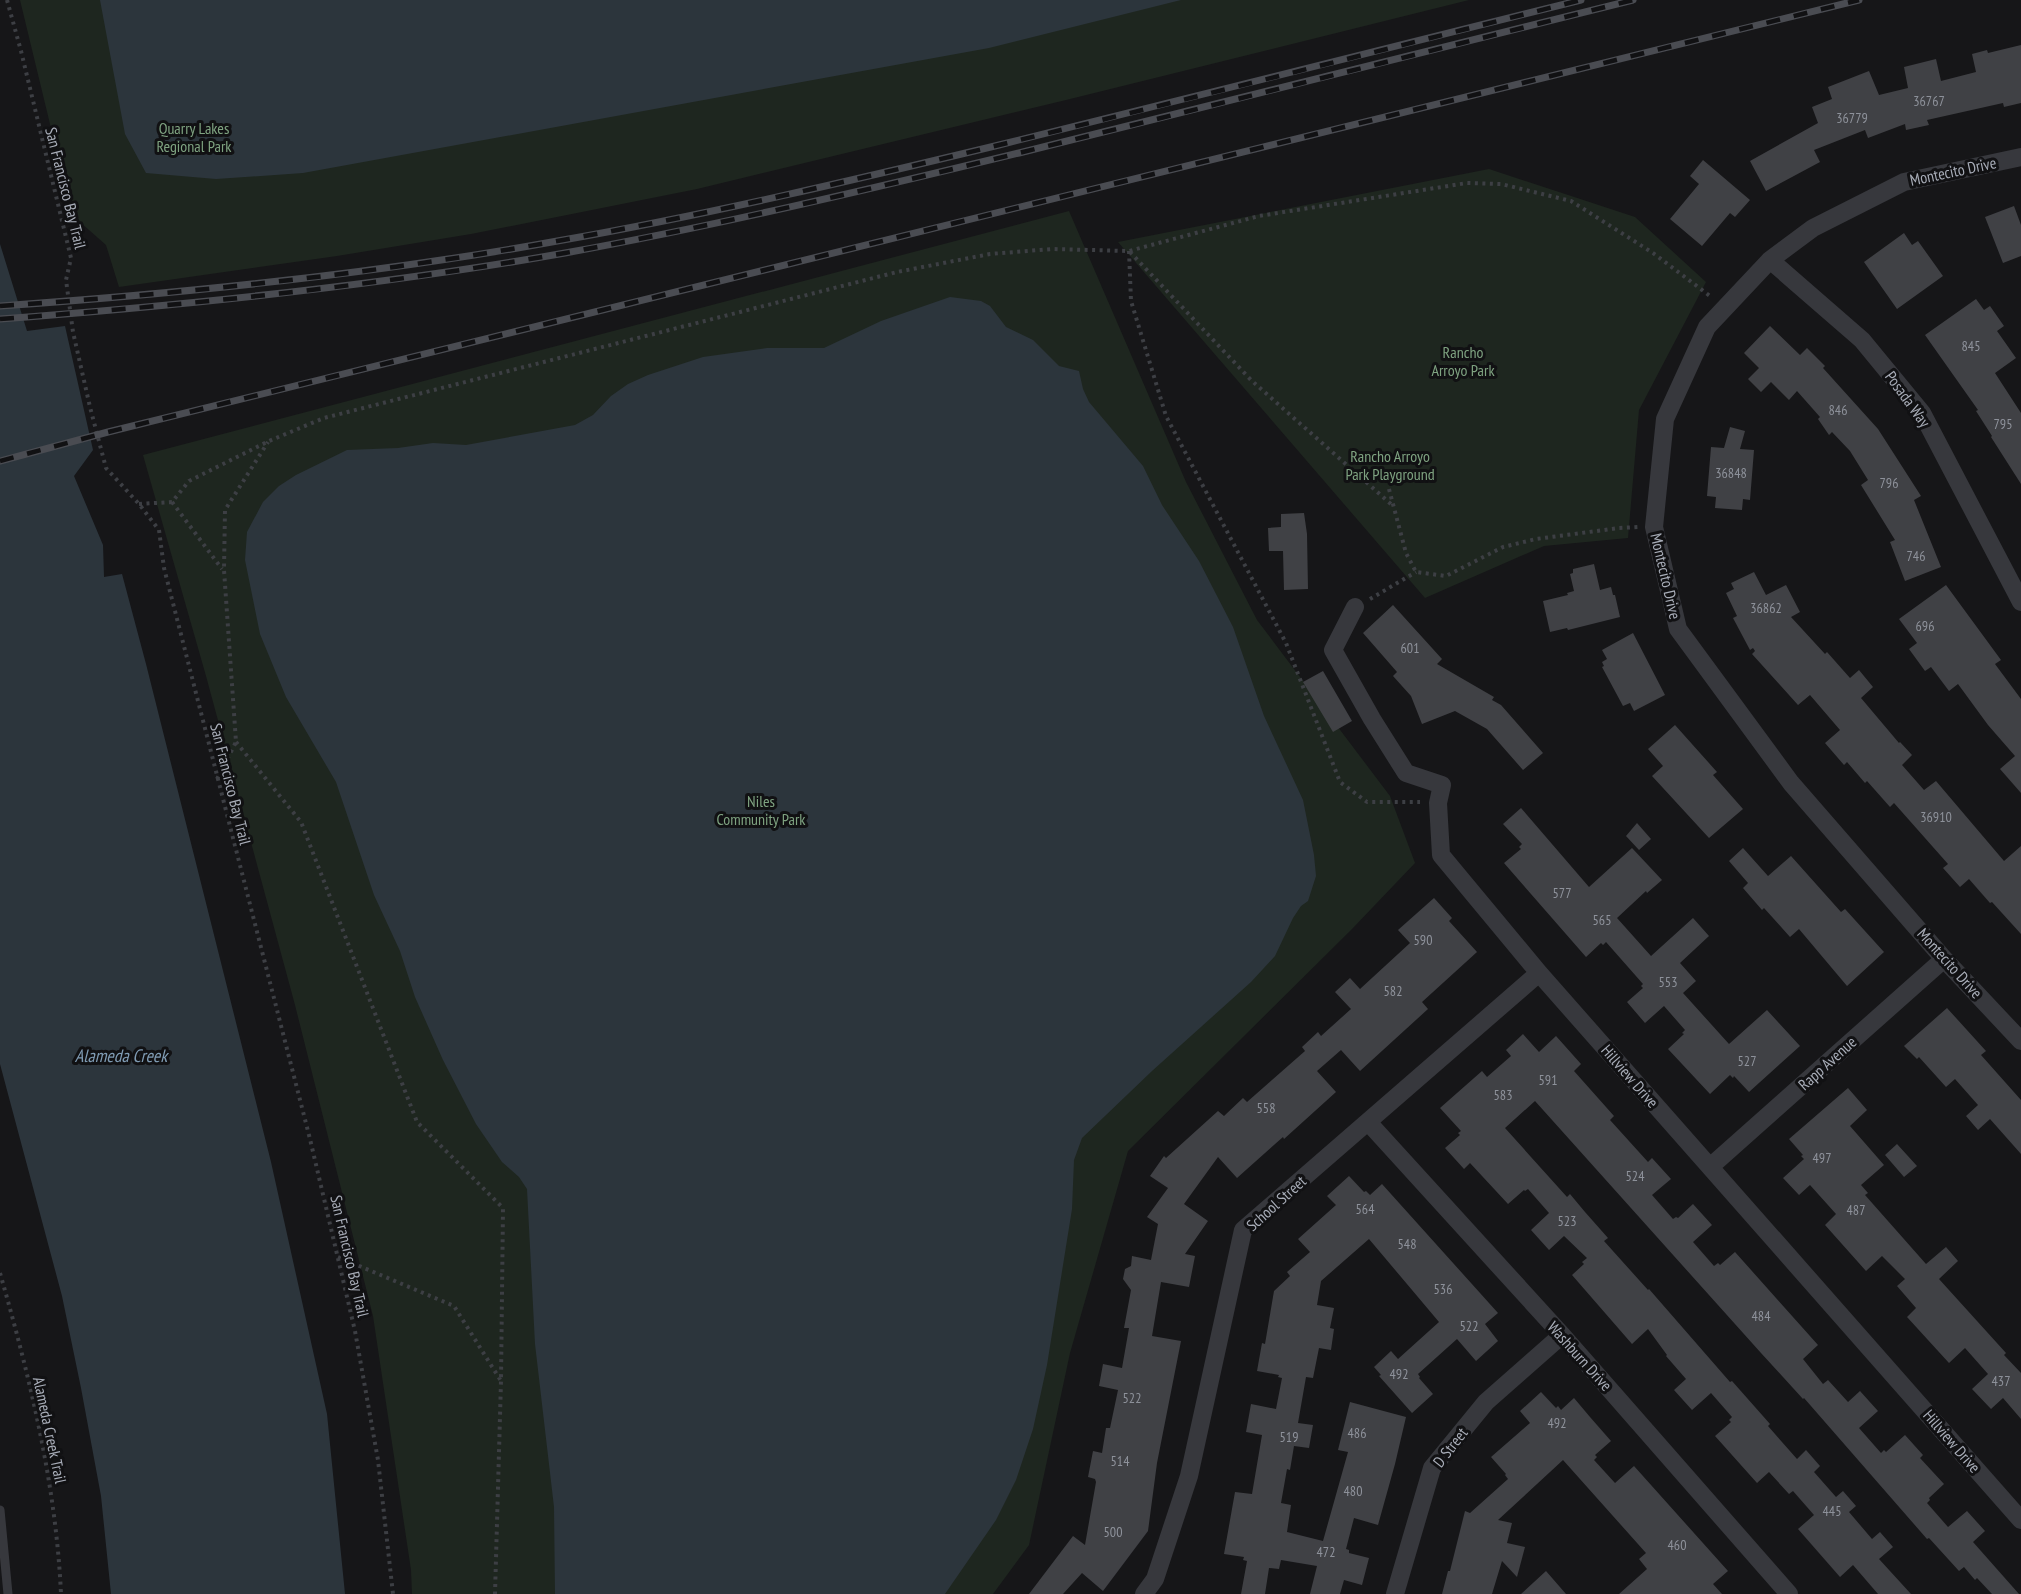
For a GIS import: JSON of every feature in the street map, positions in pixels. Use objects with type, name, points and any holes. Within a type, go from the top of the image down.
[{"type":"street","name":"Montecito Drive","points":[[2021,157],[1904,182],[1813,228],[1770,260],[1707,327],[1665,419],[1654,527],[1678,629],[1791,783],[1944,959],[2021,1041]]},
{"type":"street","name":"Posada Way","points":[[1770,260],[1862,340],[1922,413],[2021,602]]},
{"type":"street","name":"Hillview Drive","points":[[1355,607],[1333,650],[1406,773],[1442,785],[1438,803],[1441,855],[1539,972],[2021,1520]]},
{"type":"street","name":"Rapp Avenue","points":[[1710,1167],[1944,959]]},
{"type":"street","name":"School Street","points":[[1144,1594],[1155,1579],[1189,1476],[1243,1230],[1539,972]]},
{"type":"street","name":"Washburn Drive","points":[[1368,1122],[1562,1335],[1789,1594]]},
{"type":"street","name":"D Street","points":[[1395,1594],[1432,1468],[1486,1402],[1562,1335]]},
{"type":"lane","points":[[0,1510],[8,1594]]},
{"type":"path","name":"San Francisco Bay Trail","points":[[7,0],[71,258],[66,280],[73,332],[95,429],[106,468],[159,530],[164,568],[307,1128],[355,1331],[378,1460],[393,1594]]},
{"type":"path","points":[[138,504],[172,502],[189,481],[269,441],[324,418],[897,272],[990,254],[1052,249],[1129,251],[1259,216],[1467,183],[1501,184],[1571,201],[1653,253],[1725,308]]},
{"type":"path","points":[[1129,251],[1252,381],[1392,505]]},
{"type":"path","points":[[1129,251],[1131,301],[1166,416],[1286,643],[1340,782],[1367,802],[1438,803]]},
{"type":"path","points":[[217,779],[236,742],[224,570],[225,510],[269,441]]},
{"type":"path","points":[[1389,489],[1406,553],[1416,572]]},
{"type":"path","points":[[172,502],[224,570]]},
{"type":"path","points":[[1355,607],[1416,572],[1446,576],[1503,547],[1536,539],[1619,528],[1654,527]]},
{"type":"path","points":[[236,742],[301,822],[417,1122],[503,1208],[496,1593]]},
{"type":"path","points":[[338,1257],[454,1306],[501,1381]]},
{"type":"path","name":"Alameda Creek Trail","points":[[0,1273],[14,1320],[48,1467],[61,1594]]},
{"type":"green space","name":"Quarry Lakes Regional Park","points":[[20,0],[1469,0],[697,189],[471,234],[337,256],[119,287],[106,245],[72,215]]},
{"type":"green space","name":"Rancho Arroyo Park","points":[[1489,169],[1635,217],[1706,282],[1639,410],[1628,538],[1544,546],[1425,598],[1118,242]]},
{"type":"green space","name":"Niles Community Park","points":[[1069,211],[1186,482],[1257,620],[1390,796],[1415,863],[1352,929],[1128,1151],[1070,1353],[1029,1545],[993,1594],[412,1594],[411,1570],[373,1316],[295,1005],[206,676],[143,455]]},
{"type":"water","points":[[100,0],[1181,0],[989,48],[303,173],[216,179],[146,173],[125,134]]},
{"type":"water","name":"Alameda Creek","points":[[0,244],[27,331],[65,326],[93,450],[74,476],[103,545],[104,577],[122,574],[271,1162],[327,1414],[345,1594],[111,1594],[101,1496],[62,1296],[0,1064]]},
{"type":"water","name":"Niles Community Park","points":[[950,297],[981,301],[990,306],[1006,327],[1033,340],[1059,366],[1079,371],[1089,402],[1143,466],[1162,505],[1199,561],[1233,627],[1264,716],[1303,800],[1316,876],[1308,901],[1301,906],[1293,918],[1275,956],[1251,982],[1082,1138],[1074,1160],[1072,1209],[1047,1365],[1033,1429],[1016,1480],[996,1520],[945,1594],[555,1594],[554,1507],[535,1344],[527,1189],[519,1177],[502,1162],[476,1124],[443,1060],[415,997],[400,951],[374,895],[336,782],[286,697],[260,634],[245,560],[247,532],[263,502],[279,486],[347,450],[398,448],[433,443],[466,445],[575,425],[593,415],[611,396],[628,384],[648,375],[703,357],[767,348],[824,348],[881,321]]},
{"type":"building","points":[[2021,45],[2021,103],[2004,107],[2003,103],[1927,120],[1929,125],[1906,130],[1905,124],[1868,138],[1865,130],[1814,150],[1820,162],[1766,191],[1750,161],[1818,123],[1812,107],[1832,99],[1828,87],[1869,71],[1879,95],[1908,88],[1904,67],[1936,59],[1941,81],[1976,72],[1972,54],[1987,50],[1988,53]]},
{"type":"building","points":[[1703,160],[1750,200],[1735,217],[1730,213],[1702,246],[1670,219],[1699,184],[1690,176]]},
{"type":"building","points":[[2014,206],[2021,225],[2021,256],[2003,263],[1985,217]]},
{"type":"building","points":[[1904,233],[1912,245],[1918,241],[1943,276],[1897,309],[1864,262]]},
{"type":"building","points":[[1976,299],[1984,310],[1990,306],[2004,326],[1997,331],[2016,358],[1995,373],[2021,413],[2021,484],[1991,437],[1976,411],[1978,410],[1925,335]]},
{"type":"building","points":[[1770,326],[1800,355],[1807,348],[1878,429],[1921,496],[1914,500],[1941,567],[1905,581],[1890,542],[1895,540],[1861,485],[1868,480],[1850,451],[1832,432],[1829,435],[1818,419],[1820,417],[1797,391],[1789,400],[1771,382],[1761,392],[1748,379],[1759,368],[1744,353]]},
{"type":"building","points":[[1730,427],[1745,431],[1740,449],[1754,450],[1750,500],[1743,499],[1742,510],[1715,508],[1716,497],[1707,496],[1711,447],[1724,448]]},
{"type":"building","points":[[1304,513],[1307,534],[1308,589],[1284,590],[1283,551],[1269,551],[1268,528],[1281,527],[1281,514]]},
{"type":"building","points":[[1594,564],[1600,590],[1611,587],[1620,617],[1568,630],[1567,628],[1550,632],[1543,601],[1568,595],[1567,593],[1574,591],[1570,574],[1573,573],[1573,569]]},
{"type":"building","points":[[1754,572],[1766,595],[1786,585],[1800,612],[1791,617],[1850,678],[1859,670],[1873,687],[1861,698],[1912,755],[1902,765],[1924,790],[1936,781],[2004,861],[2021,846],[2021,934],[1969,879],[1960,887],[1943,868],[1948,864],[1894,803],[1890,807],[1847,762],[1844,765],[1825,743],[1840,730],[1810,695],[1798,705],[1752,654],[1755,651],[1753,648],[1750,650],[1733,618],[1737,616],[1726,593],[1734,589],[1731,583]]},
{"type":"building","points":[[1946,585],[2001,660],[1995,664],[2021,699],[2021,793],[2000,769],[2015,756],[1988,725],[1958,684],[1949,691],[1931,667],[1925,671],[1909,649],[1917,643],[1899,619]]},
{"type":"building","points":[[1393,605],[1442,659],[1437,664],[1494,697],[1492,700],[1501,705],[1543,753],[1523,770],[1487,729],[1455,711],[1422,724],[1411,696],[1393,676],[1397,672],[1363,633]]},
{"type":"building","points":[[1633,633],[1665,695],[1634,711],[1630,703],[1623,706],[1602,667],[1604,666],[1602,662],[1607,659],[1602,650]]},
{"type":"building","points":[[1323,671],[1352,721],[1333,732],[1303,682]]},
{"type":"building","points":[[1675,725],[1717,772],[1713,775],[1743,809],[1709,838],[1652,776],[1663,766],[1648,749]]},
{"type":"building","points":[[1521,808],[1589,887],[1632,848],[1662,880],[1647,893],[1646,891],[1617,918],[1651,956],[1693,918],[1709,936],[1680,963],[1696,981],[1683,993],[1729,1044],[1767,1010],[1800,1046],[1749,1092],[1734,1076],[1733,1078],[1730,1075],[1710,1094],[1668,1049],[1684,1034],[1682,1033],[1685,1030],[1664,1006],[1645,1023],[1627,1002],[1643,988],[1641,986],[1643,984],[1606,942],[1603,945],[1601,943],[1586,957],[1504,863],[1521,849],[1519,847],[1522,844],[1503,824]]},
{"type":"building","points":[[1637,823],[1651,839],[1639,850],[1626,836]]},
{"type":"building","points":[[1743,848],[1768,876],[1791,856],[1841,912],[1845,909],[1884,952],[1847,986],[1799,929],[1790,937],[1743,888],[1748,883],[1729,861]]},
{"type":"building","points":[[1434,898],[1452,918],[1449,921],[1477,952],[1422,1002],[1428,1009],[1360,1071],[1341,1050],[1317,1071],[1336,1092],[1284,1139],[1283,1137],[1237,1178],[1218,1157],[1184,1204],[1208,1221],[1185,1254],[1195,1256],[1189,1287],[1161,1282],[1152,1336],[1181,1341],[1157,1463],[1148,1531],[1103,1591],[1082,1573],[1063,1594],[1029,1594],[1073,1536],[1085,1545],[1096,1482],[1095,1479],[1088,1477],[1093,1451],[1102,1453],[1106,1428],[1110,1428],[1118,1390],[1099,1386],[1103,1364],[1122,1368],[1129,1328],[1124,1328],[1131,1290],[1123,1279],[1125,1269],[1131,1266],[1132,1256],[1151,1260],[1158,1224],[1147,1217],[1168,1188],[1150,1176],[1164,1156],[1166,1158],[1218,1111],[1224,1116],[1243,1098],[1247,1102],[1305,1051],[1302,1047],[1318,1032],[1321,1036],[1351,1009],[1335,992],[1350,978],[1360,989],[1410,943],[1398,930]]},
{"type":"building","points":[[1947,1008],[1986,1051],[1981,1055],[2021,1100],[2021,1154],[1990,1119],[1978,1130],[1966,1116],[1978,1105],[1955,1079],[1946,1087],[1919,1057],[1917,1059],[1904,1046]]},
{"type":"building","points":[[1523,1034],[1539,1052],[1556,1036],[1581,1064],[1574,1071],[1614,1116],[1610,1120],[1648,1162],[1652,1158],[1671,1179],[1652,1195],[1673,1219],[1678,1218],[1693,1204],[1712,1225],[1693,1242],[1714,1266],[1718,1263],[1720,1265],[1735,1252],[1818,1345],[1803,1359],[1823,1384],[1828,1380],[1848,1402],[1860,1391],[1878,1411],[1859,1428],[1881,1453],[1884,1450],[1886,1452],[1905,1435],[1923,1455],[1920,1458],[1944,1484],[1929,1498],[1927,1503],[1948,1527],[1967,1511],[1985,1531],[1973,1542],[2019,1594],[1992,1594],[1964,1567],[1959,1571],[1929,1538],[1927,1539],[1804,1398],[1535,1101],[1505,1128],[1567,1197],[1570,1194],[1608,1238],[1604,1241],[1730,1382],[1732,1381],[1797,1459],[1806,1450],[1820,1466],[1814,1472],[1836,1497],[1843,1491],[1856,1506],[1849,1512],[1872,1539],[1880,1532],[1893,1547],[1879,1559],[1911,1594],[1878,1594],[1853,1565],[1840,1577],[1798,1529],[1814,1515],[1793,1491],[1789,1494],[1769,1472],[1757,1483],[1715,1436],[1731,1422],[1729,1420],[1732,1417],[1711,1393],[1692,1410],[1674,1390],[1686,1379],[1666,1356],[1648,1329],[1632,1344],[1572,1275],[1587,1258],[1564,1236],[1549,1250],[1531,1230],[1549,1213],[1528,1189],[1508,1204],[1470,1163],[1464,1169],[1445,1148],[1460,1135],[1458,1133],[1461,1131],[1440,1108],[1482,1071],[1487,1077],[1511,1056],[1506,1050]]},
{"type":"building","points":[[1848,1088],[1867,1110],[1850,1126],[1884,1165],[1861,1185],[1868,1193],[1865,1195],[1926,1264],[1946,1247],[1958,1261],[1939,1279],[2006,1353],[2004,1355],[2021,1373],[2021,1419],[2003,1398],[1991,1409],[1972,1389],[1988,1374],[1965,1348],[1949,1363],[1907,1317],[1916,1308],[1897,1286],[1905,1279],[1882,1256],[1866,1271],[1825,1225],[1836,1214],[1810,1185],[1799,1195],[1783,1178],[1804,1159],[1789,1139]]},
{"type":"building","points":[[1897,1144],[1917,1166],[1904,1177],[1885,1155]]},
{"type":"building","points":[[1349,1176],[1364,1192],[1370,1195],[1382,1184],[1498,1313],[1485,1324],[1498,1341],[1476,1361],[1457,1339],[1418,1374],[1433,1394],[1412,1413],[1379,1376],[1381,1375],[1374,1367],[1391,1351],[1398,1359],[1439,1322],[1369,1239],[1321,1281],[1317,1305],[1334,1308],[1330,1328],[1334,1329],[1331,1350],[1319,1348],[1313,1378],[1306,1377],[1298,1423],[1313,1425],[1309,1448],[1294,1446],[1290,1470],[1287,1469],[1281,1503],[1291,1505],[1287,1532],[1323,1541],[1348,1452],[1338,1450],[1350,1402],[1406,1417],[1395,1464],[1378,1525],[1354,1518],[1346,1549],[1349,1553],[1369,1558],[1362,1585],[1344,1580],[1340,1594],[1310,1594],[1317,1566],[1281,1560],[1279,1569],[1269,1568],[1265,1594],[1241,1594],[1247,1561],[1243,1560],[1244,1557],[1224,1554],[1235,1492],[1252,1494],[1262,1435],[1246,1432],[1251,1404],[1276,1409],[1282,1378],[1278,1377],[1279,1375],[1257,1371],[1262,1343],[1265,1344],[1274,1291],[1290,1276],[1287,1272],[1310,1252],[1298,1239],[1336,1205],[1327,1196]]},
{"type":"building","points":[[1541,1392],[1556,1408],[1558,1406],[1561,1410],[1574,1398],[1611,1441],[1595,1455],[1597,1457],[1594,1460],[1615,1483],[1634,1466],[1728,1571],[1713,1584],[1722,1594],[1619,1594],[1647,1569],[1639,1559],[1646,1553],[1563,1460],[1498,1520],[1512,1523],[1507,1543],[1525,1547],[1517,1577],[1502,1561],[1492,1594],[1442,1594],[1465,1511],[1470,1513],[1508,1479],[1491,1457],[1530,1423],[1520,1411]]},
{"type":"building","points":[[1546,1571],[1566,1594],[1521,1594]]},
{"type":"railway","points":[[0,306],[283,281],[423,263],[618,230],[782,196],[945,158],[1581,0]]},
{"type":"railway","points":[[0,319],[213,301],[354,285],[495,265],[680,231],[966,166],[1633,0]]},
{"type":"railway","points":[[0,461],[108,432],[1859,0]]},
{"type":"park label","name":"Rancho Arroyo Park Playground","points":[[1390,465]]}]
